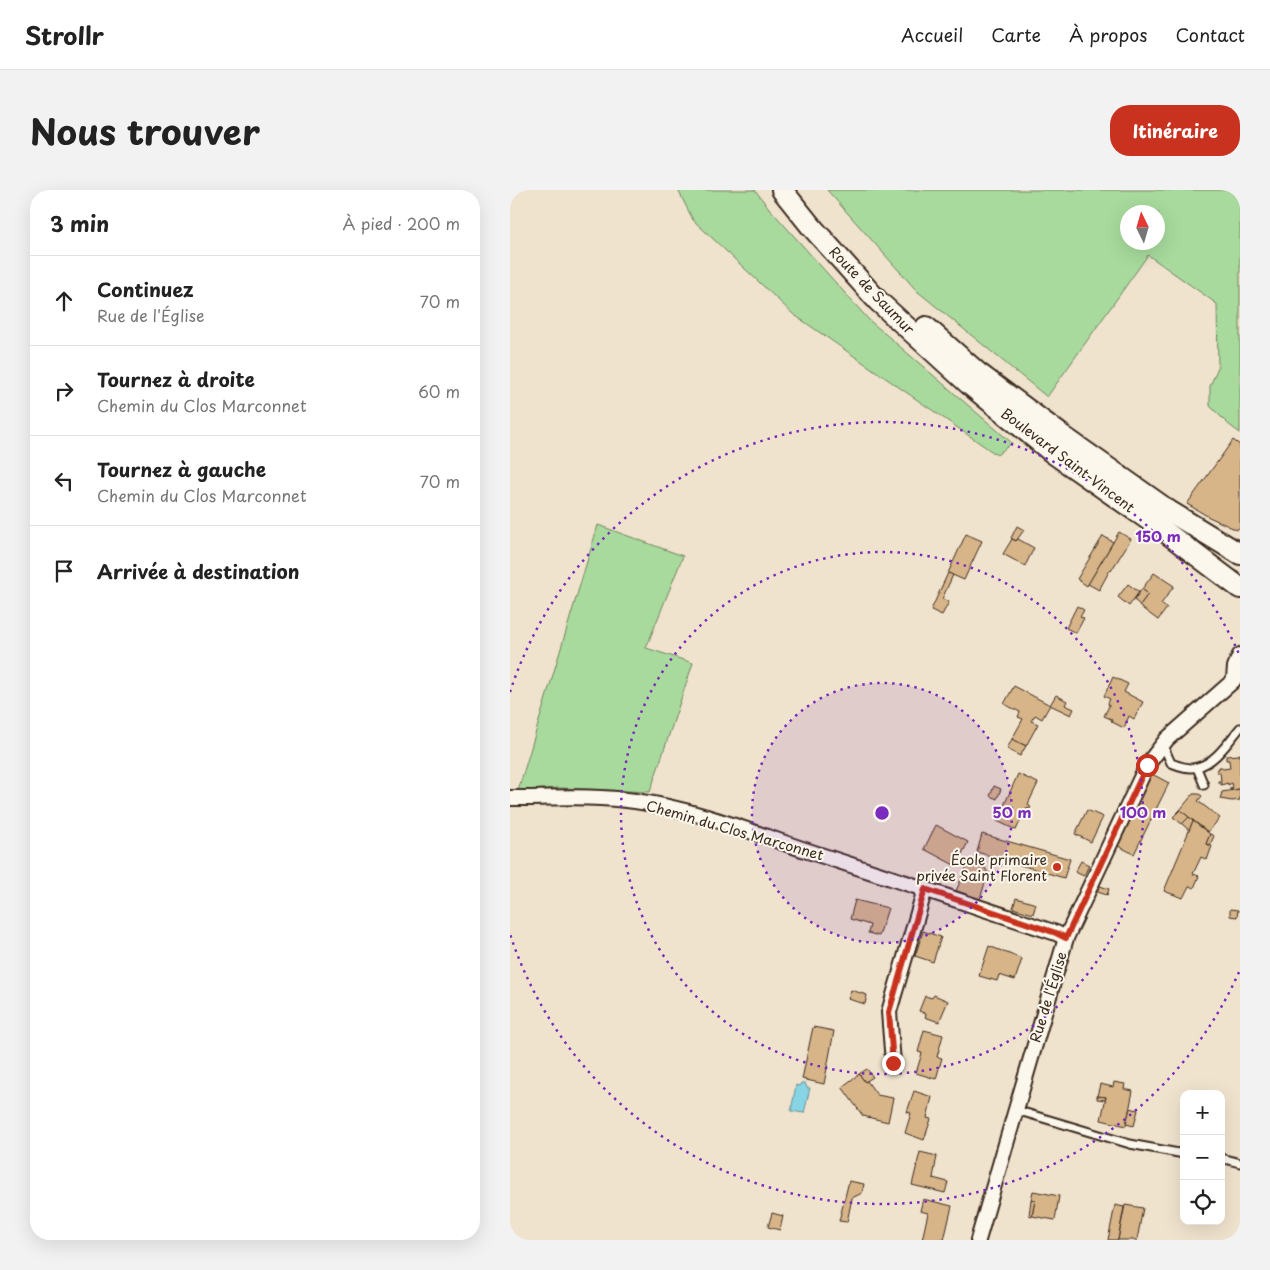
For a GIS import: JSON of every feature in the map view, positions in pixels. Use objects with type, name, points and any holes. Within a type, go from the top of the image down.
[{"type":"main road","name":"Route de Saumur","points":[[782,190],[810,225],[878,301],[974,379]]},
{"type":"main road","name":"Route de Saumur","points":[[799,190],[818,216],[886,292],[974,379]]},
{"type":"main road","name":"Boulevard Saint-Vincent","points":[[974,379],[1064,437],[1169,510],[1240,554]]},
{"type":"main road","name":"Boulevard Saint-Vincent","points":[[974,379],[1053,452],[1240,588]]},
{"type":"street","points":[[1238,679],[1235,667],[1240,655]]},
{"type":"street","name":"Rue de l'Église","points":[[978,1240],[1066,938],[1147,765],[1186,721],[1238,679]]},
{"type":"street","name":"Chemin du Clos Marconnet","points":[[510,798],[577,798],[633,801],[670,808],[925,889],[1066,938]]},
{"type":"street","points":[[893,1063],[889,1012],[925,889]]},
{"type":"lane","points":[[1163,745],[1171,764],[1187,768],[1197,768],[1208,762],[1240,728]]},
{"type":"lane","points":[[1197,768],[1204,785]]},
{"type":"lane","points":[[1016,1110],[1130,1144],[1180,1153]]},
{"type":"lane","points":[[1225,1159],[1240,1163]]},
{"type":"green space","points":[[678,190],[755,190],[869,320],[1012,443],[997,455],[793,314],[693,220]]},
{"type":"green space","points":[[827,190],[1240,190],[1240,433],[1210,406],[1210,386],[1218,367],[1217,304],[1148,255],[1047,397],[917,291]]},
{"type":"green space","points":[[598,525],[683,556],[646,648],[693,663],[650,792],[560,788],[518,791]]},
{"type":"water","points":[[801,1083],[805,1083],[807,1088],[810,1088],[804,1113],[791,1111],[796,1085],[799,1086]]},
{"type":"building","points":[[1233,440],[1240,445],[1240,526],[1237,530],[1187,504]]},
{"type":"building","points":[[1017,526],[1024,530],[1016,541],[1011,538]]},
{"type":"building","points":[[1119,532],[1131,539],[1099,590],[1088,584]]},
{"type":"building","points":[[966,534],[982,541],[964,580],[948,573]]},
{"type":"building","points":[[1103,536],[1113,542],[1087,586],[1077,579]]},
{"type":"building","points":[[1012,539],[1016,541],[1018,539],[1034,548],[1025,566],[1003,554]]},
{"type":"building","points":[[948,573],[953,575],[942,599],[949,602],[942,615],[931,610]]},
{"type":"building","points":[[1154,573],[1174,586],[1161,604],[1167,608],[1158,620],[1139,606],[1148,594],[1142,589]]},
{"type":"building","points":[[1128,584],[1139,592],[1129,606],[1118,597]]},
{"type":"building","points":[[1142,589],[1148,594],[1140,605],[1134,600]]},
{"type":"building","points":[[1077,606],[1084,610],[1080,617],[1084,618],[1076,633],[1066,628]]},
{"type":"building","points":[[1113,677],[1128,684],[1124,692],[1143,702],[1134,719],[1129,716],[1124,728],[1104,716],[1110,699],[1104,696]]},
{"type":"building","points":[[1014,686],[1050,705],[1042,719],[1035,715],[1031,721],[1038,724],[1026,746],[1012,739],[1023,719],[1018,717],[1020,712],[1004,704]]},
{"type":"building","points":[[1056,695],[1067,701],[1065,705],[1074,709],[1071,715],[1050,705]]},
{"type":"building","points":[[1012,739],[1026,746],[1020,756],[1007,749]]},
{"type":"building","points":[[1239,754],[1240,789],[1230,790],[1233,787],[1232,783],[1221,785],[1221,783],[1218,783],[1218,781],[1221,781],[1220,772],[1216,770],[1219,767],[1223,769],[1230,768],[1229,760],[1226,760],[1226,756]]},
{"type":"building","points":[[1150,773],[1169,783],[1134,854],[1114,844]]},
{"type":"building","points":[[1018,774],[1038,783],[1028,804],[1031,808],[1026,809],[1016,830],[997,821]]},
{"type":"building","points":[[994,786],[1001,789],[997,799],[990,796]]},
{"type":"building","points":[[1240,789],[1240,800],[1220,799],[1222,792]]},
{"type":"building","points":[[1193,794],[1202,796],[1198,801],[1220,818],[1208,832],[1180,810]]},
{"type":"building","points":[[1087,810],[1103,817],[1091,842],[1075,834]]},
{"type":"building","points":[[1180,810],[1189,817],[1182,824],[1173,817]]},
{"type":"building","points":[[1189,817],[1193,821],[1189,830],[1182,824]]},
{"type":"building","points":[[1193,821],[1210,834],[1206,844],[1212,846],[1207,860],[1201,857],[1193,874],[1199,876],[1194,888],[1189,886],[1183,898],[1164,891]]},
{"type":"building","points":[[936,825],[968,842],[956,866],[924,849]]},
{"type":"building","points":[[982,834],[1070,859],[1064,878],[977,852]]},
{"type":"building","points":[[1210,834],[1214,836],[1210,845],[1206,844]]},
{"type":"building","points":[[969,861],[985,868],[988,873],[980,899],[956,891]]},
{"type":"building","points":[[1081,861],[1089,865],[1084,876],[1075,872]]},
{"type":"building","points":[[1094,884],[1109,889],[1107,895],[1091,890]]},
{"type":"building","points":[[1016,898],[1036,904],[1033,914],[1013,908]]},
{"type":"building","points":[[855,900],[888,908],[879,936],[868,933],[870,925],[850,919]]},
{"type":"building","points":[[1230,909],[1238,910],[1237,917],[1230,916]]},
{"type":"building","points":[[923,931],[941,937],[933,962],[915,956]]},
{"type":"building","points":[[989,946],[1022,959],[1015,980],[999,975],[997,981],[979,976]]},
{"type":"building","points":[[851,990],[867,995],[865,1004],[848,999]]},
{"type":"building","points":[[934,995],[948,1001],[939,1022],[925,1017],[926,1014],[919,1011],[925,996],[932,998]]},
{"type":"building","points":[[813,1027],[834,1031],[824,1084],[802,1079]]},
{"type":"building","points":[[924,1030],[943,1035],[937,1057],[942,1058],[936,1079],[916,1073],[922,1053],[918,1052]]},
{"type":"building","points":[[867,1069],[873,1077],[865,1082],[859,1074]]},
{"type":"building","points":[[859,1074],[865,1082],[867,1081],[877,1095],[893,1098],[888,1122],[863,1116],[842,1087]]},
{"type":"building","points":[[1114,1082],[1125,1084],[1124,1089],[1133,1091],[1126,1126],[1101,1120],[1106,1097],[1097,1096],[1100,1084],[1113,1087]]},
{"type":"building","points":[[914,1091],[932,1097],[927,1118],[931,1119],[924,1140],[905,1133],[911,1113],[907,1112]]},
{"type":"building","points":[[1097,1096],[1106,1097],[1105,1100],[1097,1099]]},
{"type":"building","points":[[1130,1108],[1138,1110],[1134,1126],[1126,1124]]},
{"type":"building","points":[[920,1152],[937,1156],[933,1178],[948,1182],[945,1193],[912,1185]]},
{"type":"building","points":[[849,1181],[864,1184],[862,1193],[852,1198],[847,1222],[839,1221]]},
{"type":"building","points":[[1033,1191],[1059,1196],[1055,1220],[1032,1216],[1035,1200],[1031,1200]]},
{"type":"building","points":[[923,1199],[952,1206],[944,1240],[922,1240],[928,1213],[920,1211]]},
{"type":"building","points":[[1031,1200],[1035,1200],[1032,1216],[1029,1215]]},
{"type":"building","points":[[1115,1205],[1124,1207],[1118,1240],[1108,1240]]},
{"type":"building","points":[[1125,1205],[1143,1208],[1137,1240],[1118,1240]]},
{"type":"building","points":[[772,1213],[783,1216],[780,1230],[768,1227]]},
{"type":"place","name":"École primaire privée Saint Florent","points":[[1057,867]]},
{"type":"route","points":[[893,1063],[889,1012],[925,889],[1066,938],[1147,765]]}]
